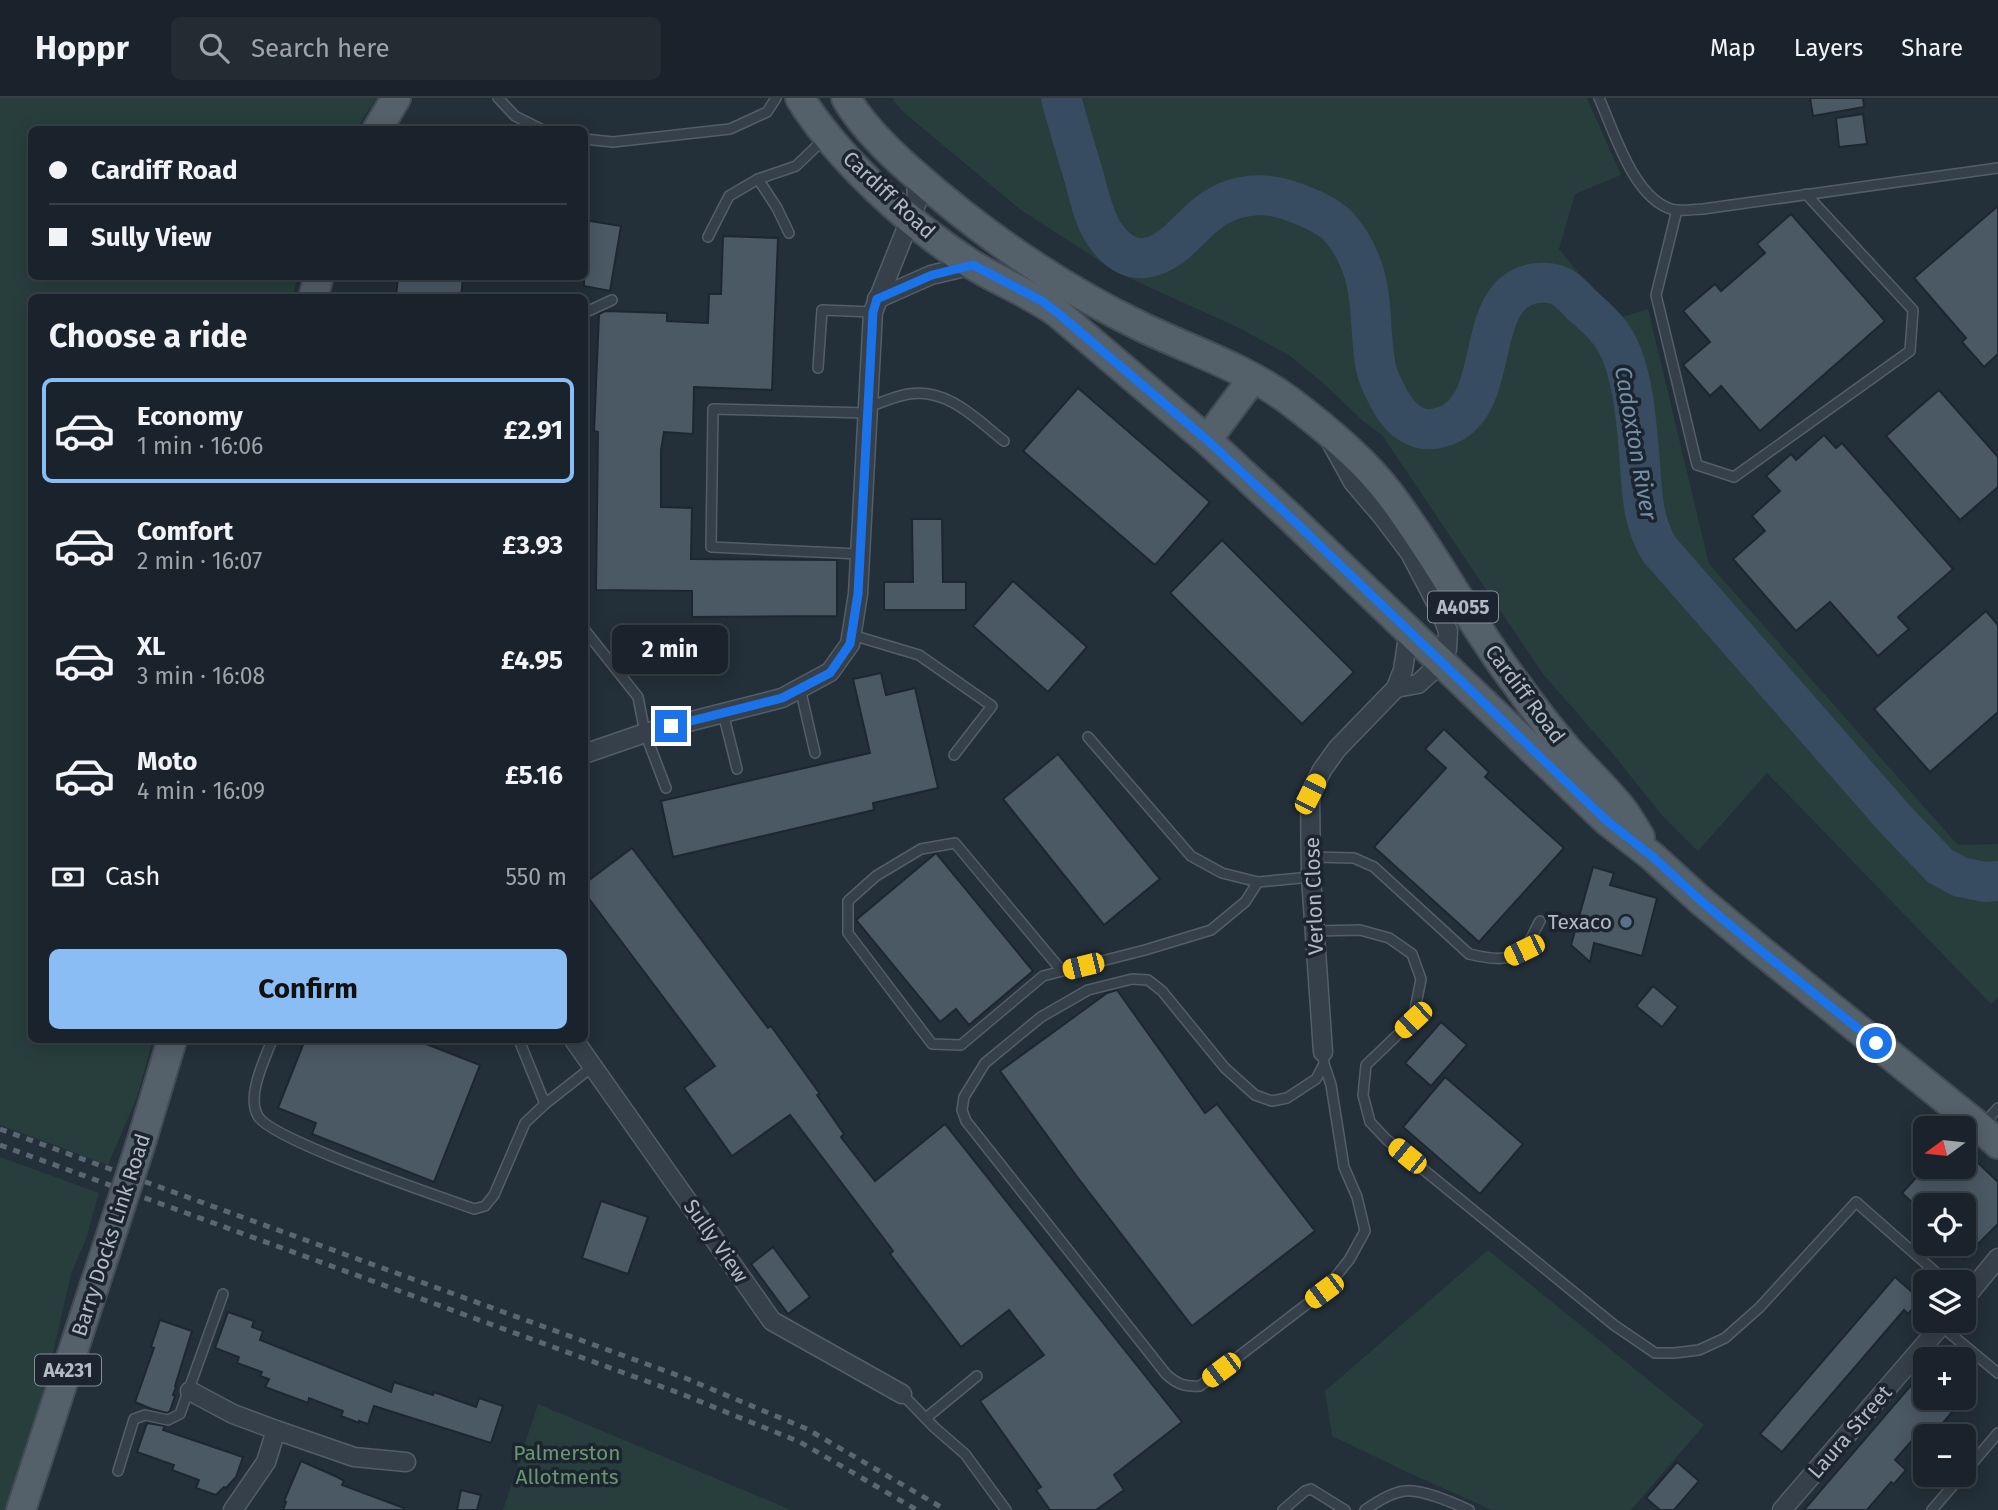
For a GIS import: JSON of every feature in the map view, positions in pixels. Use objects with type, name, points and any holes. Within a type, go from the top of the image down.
[{"type":"main road","points":[[379,126],[396,98]]},
{"type":"main road","name":"Cardiff Road","points":[[800,98],[847,157],[910,219],[973,265],[1042,301],[1207,440],[1607,821],[1653,857],[1760,950],[1992,1127]]},
{"type":"main road","name":"Cardiff Road","points":[[846,98],[884,146],[975,224],[1053,277],[1119,315],[1254,379],[1291,402],[1360,462],[1386,489],[1413,526],[1473,623],[1516,685],[1562,744],[1622,809],[1653,857]]},
{"type":"main road","points":[[1207,440],[1254,379]]},
{"type":"main road","name":"Barry Docks Link Road","points":[[21,1510],[171,1043]]},
{"type":"street","points":[[588,753],[645,733],[782,698],[830,673],[850,644],[858,594],[875,305],[917,202],[916,176]]},
{"type":"street","points":[[875,305],[932,275],[973,265]]},
{"type":"street","points":[[1323,429],[1353,482],[1410,553],[1440,610],[1448,631],[1447,649],[1442,662]]},
{"type":"street","name":"Verlon Close","points":[[1324,1058],[1311,877],[1310,794],[1337,749],[1396,688],[1403,670],[1409,630]]},
{"type":"street","name":"Verlon Close","points":[[1396,688],[1418,684],[1442,662]]},
{"type":"street","name":"Sully View","points":[[576,1043],[772,1321],[902,1394]]},
{"type":"street","points":[[1976,1283],[1998,1258]]},
{"type":"street","name":"Laura Street","points":[[1782,1510],[1934,1333]]},
{"type":"street","points":[[190,1391],[233,1414],[354,1457],[406,1462]]},
{"type":"street","points":[[233,1510],[266,1462],[276,1430]]},
{"type":"lane","points":[[498,98],[515,116],[534,126]]},
{"type":"lane","points":[[588,139],[613,142],[730,129],[767,112],[776,98]]},
{"type":"lane","points":[[1599,98],[1632,171],[1642,186],[1659,203],[1677,210],[1703,209],[1998,167]]},
{"type":"lane","points":[[708,237],[729,196],[758,180],[796,166],[828,135]]},
{"type":"lane","points":[[758,180],[777,208],[789,233]]},
{"type":"lane","points":[[1677,210],[1656,295],[1697,466],[1734,477],[1910,351],[1913,310],[1805,194]]},
{"type":"lane","points":[[588,311],[612,300]]},
{"type":"lane","points":[[818,368],[822,310],[875,305]]},
{"type":"lane","points":[[860,554],[711,547],[713,410],[867,410],[907,394],[925,393],[943,397],[958,405],[1004,441]]},
{"type":"lane","points":[[588,634],[638,697],[645,733],[666,788]]},
{"type":"lane","points":[[852,635],[919,654],[992,706],[954,755]]},
{"type":"lane","points":[[800,688],[815,753]]},
{"type":"lane","points":[[723,713],[737,769]]},
{"type":"lane","points":[[1088,737],[1191,856],[1222,873],[1258,882],[1311,877]]},
{"type":"lane","points":[[1062,971],[955,843],[921,849],[876,876],[848,901],[848,933],[932,1044],[961,1045],[1043,976],[1145,950],[1211,930],[1245,902],[1258,882]]},
{"type":"lane","points":[[1312,857],[1353,858],[1374,867],[1469,954],[1489,959],[1509,957],[1524,950],[1540,921]]},
{"type":"lane","points":[[1315,932],[1360,930],[1389,938],[1412,954],[1421,979],[1413,1020],[1366,1065],[1363,1095],[1370,1122],[1386,1139],[1614,1325],[1655,1353],[1699,1350],[1725,1338],[1759,1308],[1856,1202],[1933,1270]]},
{"type":"lane","points":[[1132,979],[1148,981],[1163,991],[1225,1068],[1255,1095],[1272,1101],[1287,1098],[1316,1079],[1324,1058],[1344,1167],[1357,1197],[1365,1230],[1349,1260],[1324,1291],[1200,1386],[1177,1384],[1166,1374],[966,1121],[962,1110],[964,1097],[985,1063],[1041,1017],[1088,990],[1132,979]]},
{"type":"lane","points":[[271,1043],[254,1096],[254,1107],[266,1126],[316,1150],[474,1209],[485,1206],[494,1195],[525,1123],[592,1066]]},
{"type":"lane","points":[[520,1043],[545,1104]]},
{"type":"lane","points":[[118,1471],[134,1419],[145,1415],[168,1420],[180,1414],[223,1294]]},
{"type":"lane","points":[[1954,1333],[1998,1373]]},
{"type":"lane","points":[[926,1418],[977,1377]]},
{"type":"lane","points":[[902,1394],[965,1454],[1006,1510]]},
{"type":"lane","points":[[1976,1459],[1998,1433]]},
{"type":"lane","points":[[1932,1510],[1952,1487]]},
{"type":"lane","points":[[1283,1510],[1311,1489],[1345,1510]]},
{"type":"lane","points":[[1365,1510],[1405,1490],[1426,1494],[1469,1510]]},
{"type":"green space","points":[[0,98],[377,98],[358,126],[28,126],[28,280],[296,280],[294,294],[28,294],[28,1043],[152,1043],[137,1097],[108,1165],[0,1125]]},
{"type":"green space","points":[[892,98],[1587,98],[1621,175],[1575,194],[1559,249],[1616,319],[1648,309],[1709,564],[1958,845],[1998,844],[1998,997],[1991,1004],[1767,773],[1698,851],[1661,814],[1543,674],[1382,435],[1290,356],[1239,328],[1118,273],[1021,210],[901,110]]},
{"type":"green space","points":[[0,1157],[99,1193],[86,1239],[71,1274],[48,1376],[7,1510],[0,1510]]},
{"type":"green space","points":[[1488,1250],[1704,1425],[1631,1510],[1492,1510],[1332,1436],[1325,1391]]},
{"type":"green space","name":"Palmerston Allotments","points":[[538,1404],[791,1510],[503,1510]]},
{"type":"building","points":[[1810,98],[1863,98],[1864,107],[1813,116]]},
{"type":"building","points":[[1863,114],[1867,144],[1839,147],[1836,118]]},
{"type":"building","points":[[1998,206],[1998,354],[1984,367],[1962,342],[1966,338],[1914,278]]},
{"type":"building","points":[[1791,214],[1885,321],[1760,431],[1721,386],[1710,396],[1683,365],[1710,342],[1683,311],[1715,284],[1721,291],[1765,253],[1757,244]]},
{"type":"building","points":[[588,221],[621,226],[610,291],[584,286],[584,280],[588,280]]},
{"type":"building","points":[[723,236],[778,238],[772,390],[694,387],[693,434],[664,432],[661,450],[661,507],[692,508],[691,559],[837,560],[837,616],[692,617],[692,591],[596,590],[598,432],[594,431],[599,314],[605,311],[667,313],[667,321],[708,323],[709,294],[721,294]]},
{"type":"building","points":[[398,280],[463,280],[461,294],[396,294]]},
{"type":"building","points":[[1078,388],[1210,502],[1155,565],[1023,451]]},
{"type":"building","points":[[1939,390],[1998,457],[1998,487],[1960,520],[1886,436]]},
{"type":"building","points":[[1824,435],[1836,448],[1842,443],[1953,569],[1898,617],[1909,629],[1878,656],[1830,602],[1796,631],[1733,559],[1765,531],[1752,516],[1780,491],[1766,476],[1791,454],[1796,460]]},
{"type":"building","points":[[912,519],[942,519],[943,582],[966,582],[966,610],[884,610],[884,582],[913,582]]},
{"type":"building","points":[[1222,540],[1354,672],[1302,724],[1170,593]]},
{"type":"building","points":[[1013,581],[1087,647],[1048,692],[973,626]]},
{"type":"building","points":[[1986,611],[1998,625],[1998,712],[1930,772],[1874,709]]},
{"type":"building","points":[[881,673],[886,695],[915,688],[938,788],[873,803],[874,810],[673,857],[661,801],[870,753],[853,679]]},
{"type":"building","points":[[1444,729],[1489,772],[1485,777],[1564,848],[1479,942],[1374,847],[1446,768],[1425,749]]},
{"type":"building","points":[[1058,754],[1160,879],[1104,925],[1003,799]]},
{"type":"building","points":[[632,848],[768,1028],[771,1026],[820,1094],[817,1095],[844,1134],[841,1137],[875,1181],[945,1124],[1182,1422],[1114,1475],[1124,1490],[1096,1510],[1050,1510],[1036,1490],[1041,1487],[980,1401],[1044,1355],[1009,1310],[961,1347],[890,1254],[893,1251],[790,1115],[732,1156],[684,1088],[715,1066],[588,897],[588,881]]},
{"type":"building","points":[[936,853],[1033,971],[969,1025],[956,1009],[940,1022],[856,920]]},
{"type":"building","points":[[1593,867],[1614,873],[1610,885],[1657,898],[1642,956],[1594,943],[1590,962],[1571,945]]},
{"type":"building","points":[[1653,986],[1678,1007],[1662,1027],[1636,1006]]},
{"type":"building","points":[[1117,990],[1205,1113],[1217,1104],[1315,1231],[1192,1326],[1000,1071],[1107,993]]},
{"type":"building","points":[[1441,1022],[1467,1045],[1431,1086],[1405,1063]]},
{"type":"building","points":[[304,1043],[424,1043],[480,1065],[434,1182],[312,1134],[316,1123],[278,1108]]},
{"type":"building","points":[[1445,1077],[1523,1144],[1480,1194],[1403,1127]]},
{"type":"building","points":[[1976,1161],[1998,1182],[1998,1224],[1976,1246],[1976,1193],[1913,1193],[1913,1203],[1902,1193],[1914,1180],[1976,1180]]},
{"type":"building","points":[[601,1201],[648,1217],[628,1274],[582,1258]]},
{"type":"building","points":[[773,1247],[810,1297],[788,1314],[751,1264]]},
{"type":"building","points":[[1895,1277],[1913,1293],[1913,1308],[1908,1314],[1904,1310],[1782,1452],[1760,1434]]},
{"type":"building","points":[[228,1312],[254,1321],[252,1327],[263,1331],[260,1340],[391,1392],[394,1382],[476,1407],[479,1398],[503,1406],[491,1443],[374,1406],[368,1424],[359,1423],[341,1416],[343,1411],[309,1398],[308,1403],[265,1387],[269,1379],[260,1376],[262,1372],[237,1363],[239,1357],[215,1348]]},
{"type":"building","points":[[160,1320],[192,1331],[175,1386],[175,1396],[167,1413],[135,1402],[154,1348],[151,1347]]},
{"type":"building","points":[[1913,1383],[1913,1410],[1954,1410],[1942,1424],[1913,1424],[1913,1439],[1895,1460],[1906,1470],[1894,1484],[1891,1482],[1867,1510],[1804,1510]]},
{"type":"building","points":[[147,1423],[165,1426],[163,1430],[243,1457],[236,1477],[216,1495],[196,1488],[199,1480],[172,1470],[174,1465],[137,1452]]},
{"type":"building","points":[[301,1461],[344,1481],[342,1485],[404,1510],[283,1510],[284,1501]]},
{"type":"building","points":[[1677,1462],[1699,1481],[1674,1510],[1660,1510],[1646,1498]]},
{"type":"building","points":[[461,1490],[481,1495],[477,1510],[457,1510]]},
{"type":"waterway","name":"Cadoxton River","points":[[1061,98],[1097,219],[1111,243],[1126,255],[1145,258],[1166,250],[1206,214],[1223,203],[1241,197],[1270,196],[1288,200],[1334,222],[1351,243],[1364,273],[1380,380],[1396,410],[1417,427],[1435,429],[1463,414],[1475,396],[1483,374],[1494,326],[1503,306],[1516,291],[1537,283],[1552,283],[1569,292],[1606,328],[1623,357],[1634,403],[1644,508],[1659,549],[1895,819],[1940,866],[1960,877],[1985,882],[1998,881]]},
{"type":"railway","points":[[0,1129],[685,1378],[807,1429],[946,1510]]},
{"type":"railway","points":[[0,1145],[679,1393],[800,1442],[917,1510]]},
{"type":"place","name":"Texaco","points":[[1626,922]]},
{"type":"route","points":[[671,726],[782,698],[830,673],[850,644],[858,594],[873,312],[877,299],[932,275],[973,265],[1042,301],[1207,440],[1384,605],[1607,821],[1653,857],[1760,950],[1876,1043]]}]
